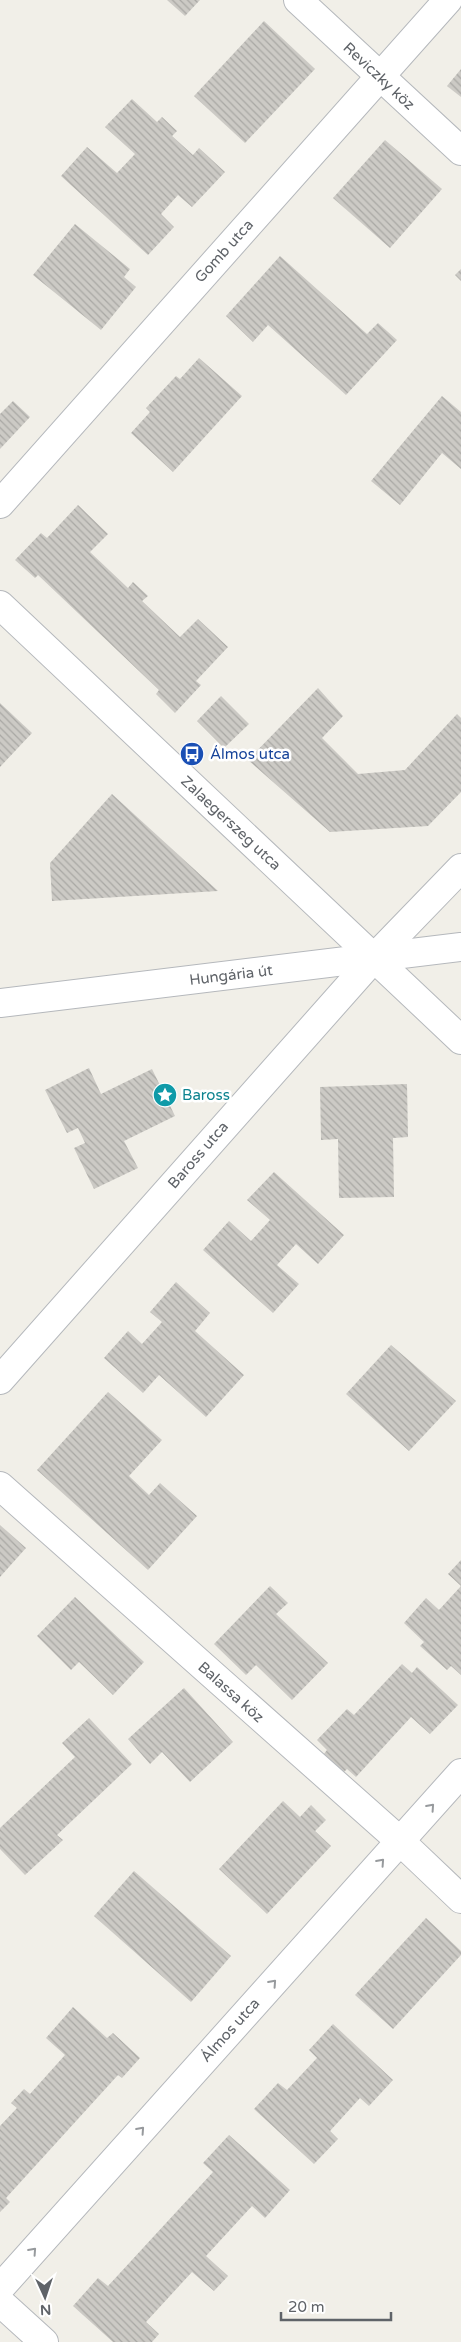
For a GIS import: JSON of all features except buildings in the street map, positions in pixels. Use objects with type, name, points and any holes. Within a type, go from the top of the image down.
[{"type":"street","name":"Reviczky köz","points":[[298,0],[461,151]]},
{"type":"street","name":"Gomb utca","points":[[0,504],[448,0]]},
{"type":"street","name":"Zalaegerszeg utca","points":[[0,605],[461,1040]]},
{"type":"street","name":"Baross utca","points":[[0,1380],[374,958],[461,868]]},
{"type":"street","name":"Hungária út","points":[[0,1003],[461,947]]},
{"type":"street","name":"Balassa köz","points":[[0,1486],[400,1841],[461,1899]]},
{"type":"street","name":"Álmos utca","points":[[0,2288],[461,1773]]},
{"type":"street","points":[[0,2302],[44,2342]]},
{"type":"place","name":"Álmos utca","points":[[192,754]]},
{"type":"place","name":"Baross","points":[[165,1095]]}]
